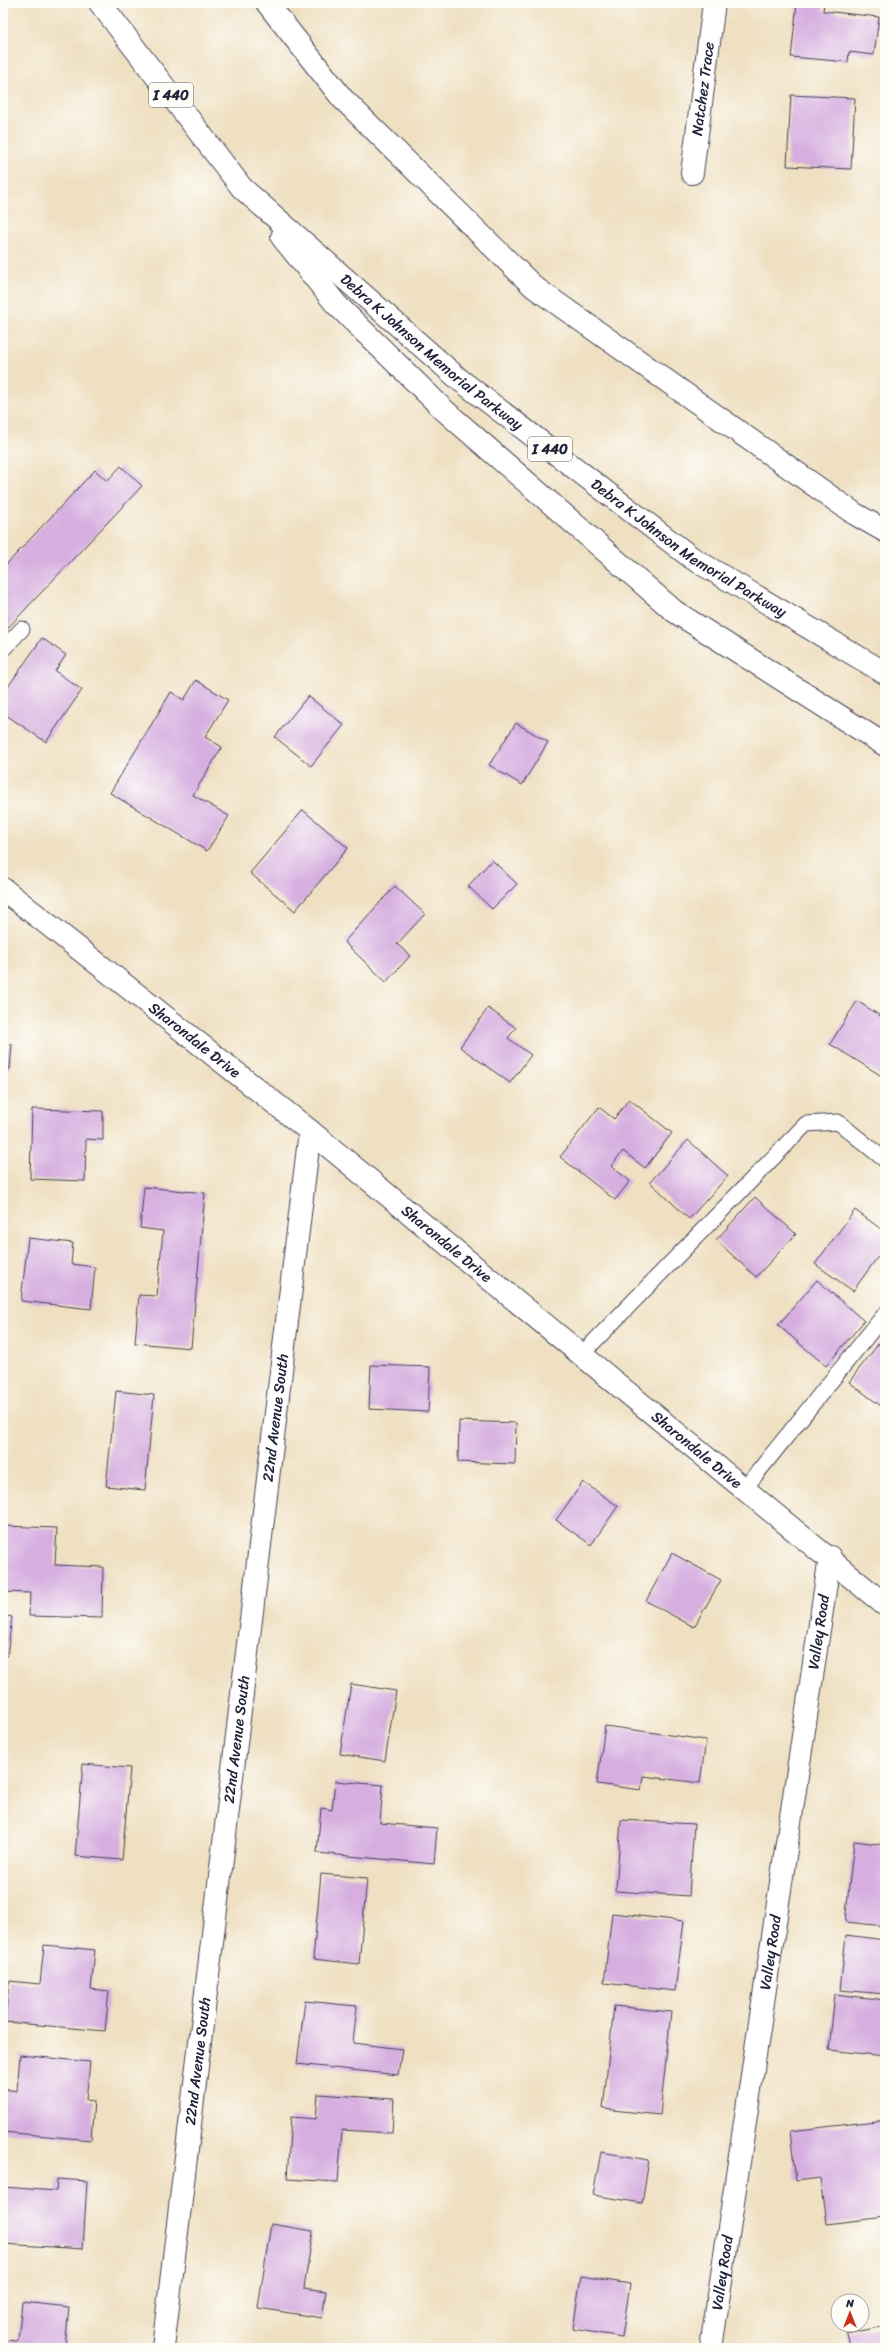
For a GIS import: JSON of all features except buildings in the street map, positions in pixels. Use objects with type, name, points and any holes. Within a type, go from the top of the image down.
[{"type":"main road","name":"Debra K Johnson Memorial Parkway","points":[[100,3],[242,188],[460,380],[692,558],[885,673]]},
{"type":"main road","points":[[267,3],[342,98],[534,287],[855,514],[885,531]]},
{"type":"main road","name":"Natchez Trace","points":[[692,173],[714,3]]},
{"type":"main road","points":[[242,188],[336,304],[444,410],[674,611],[885,745]]},
{"type":"main road","points":[[855,514],[885,526]]},
{"type":"main road","name":"Sharondale Drive","points":[[3,888],[310,1131],[830,1557],[885,1605]]},
{"type":"main road","name":"22nd Avenue South","points":[[163,2348],[310,1131]]},
{"type":"main road","name":"Valley Road","points":[[711,2348],[830,1557]]},
{"type":"lane","points":[[3,649],[22,629]]},
{"type":"lane","points":[[582,1354],[806,1124],[838,1122],[885,1160]]},
{"type":"lane","points":[[745,1488],[885,1314]]}]
